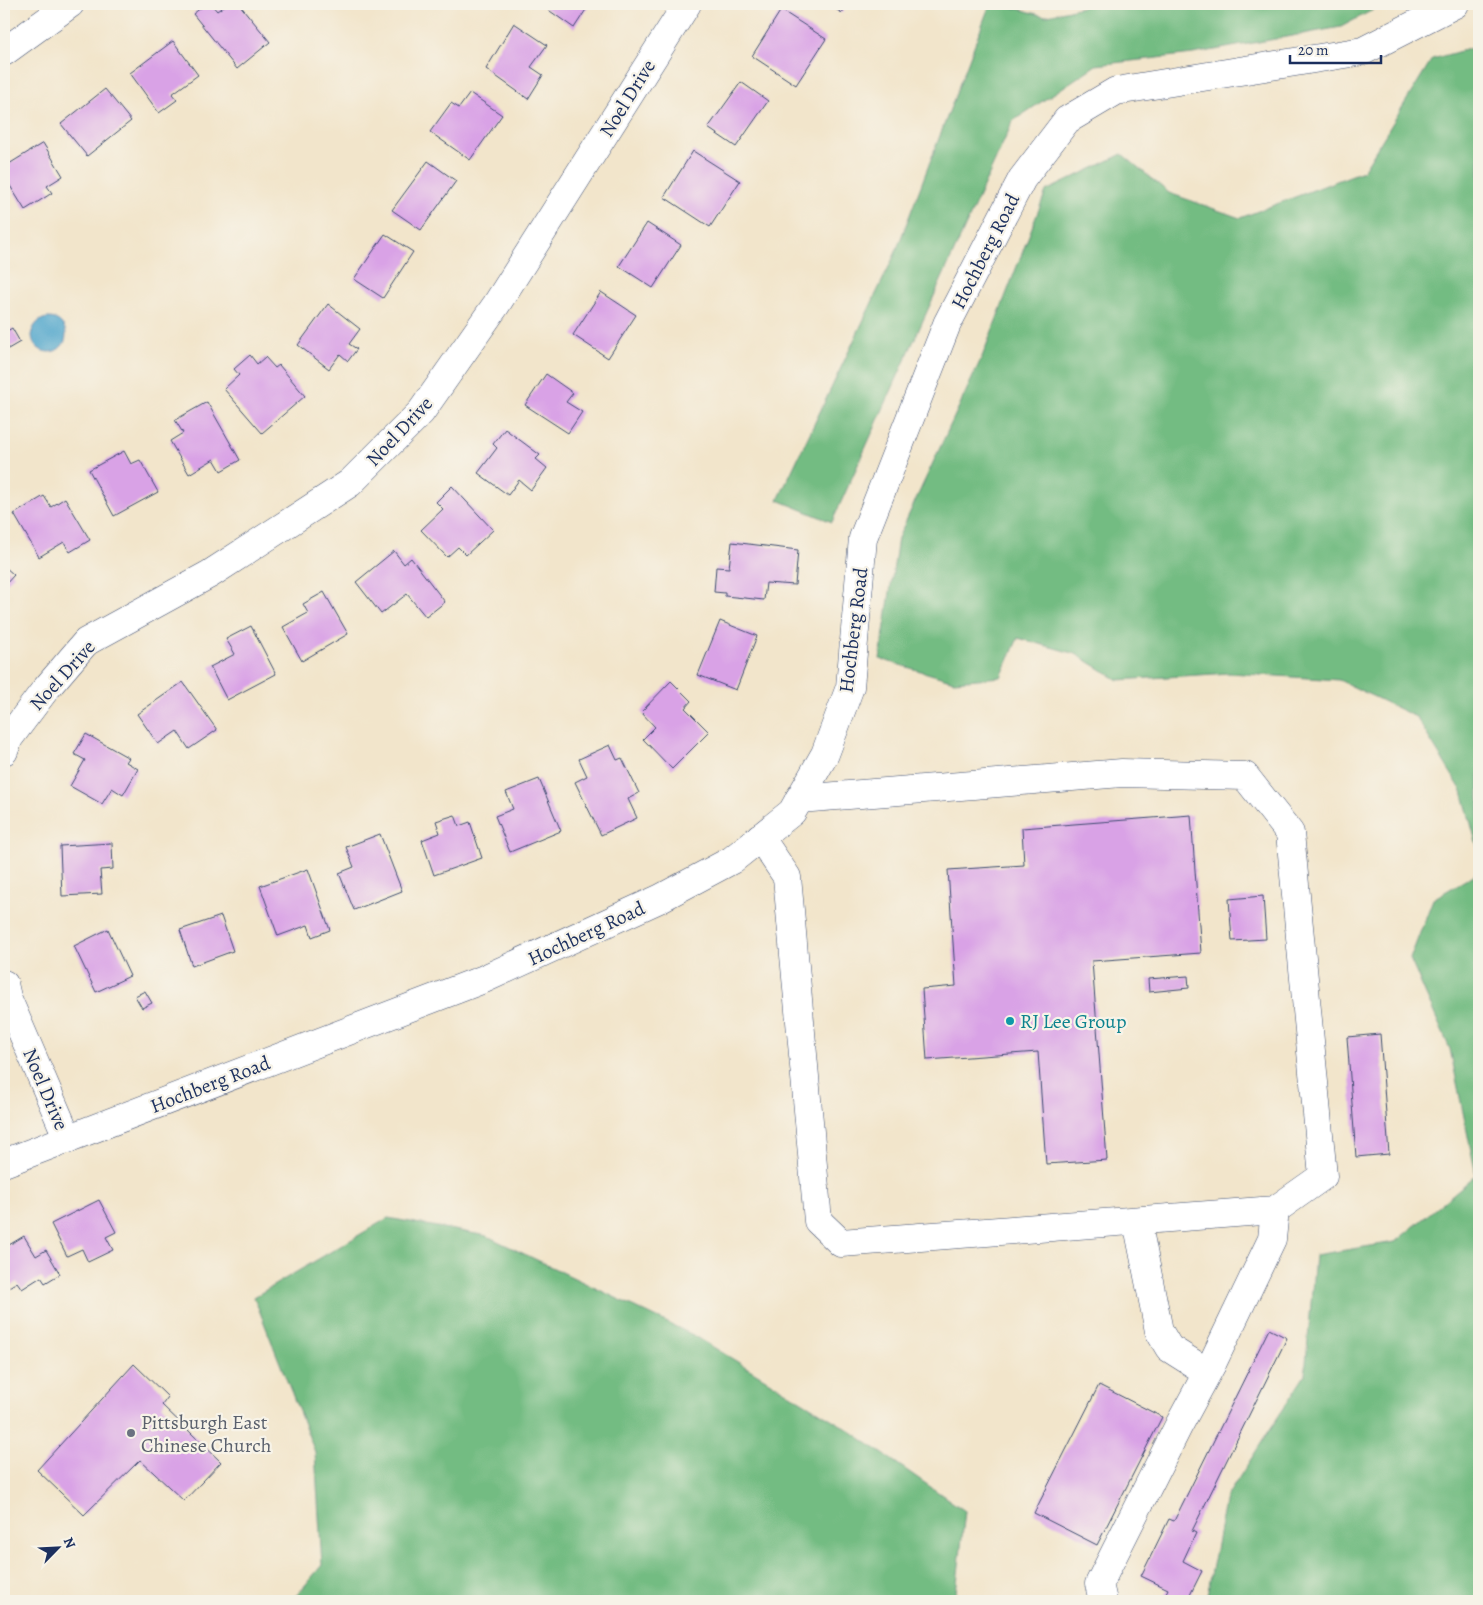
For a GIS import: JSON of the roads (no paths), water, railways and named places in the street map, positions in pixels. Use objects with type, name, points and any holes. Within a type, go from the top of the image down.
[{"type":"street","points":[[4,52],[70,4]]},
{"type":"street","name":"Noel Drive","points":[[4,751],[9,738],[45,690],[86,642],[210,574],[350,484],[421,412],[496,305],[687,4]]},
{"type":"street","name":"Hochberg Road","points":[[4,1163],[484,980],[659,899],[732,860],[792,812],[826,754],[850,687],[863,538],[866,528],[947,324],[1022,179],[1067,120],[1116,91],[1363,51],[1455,4]]},
{"type":"street","points":[[760,837],[787,877],[818,1221],[840,1244],[1275,1210],[1323,1176],[1290,833],[1245,776],[1122,772],[799,799]]},
{"type":"street","name":"Noel Drive","points":[[4,984],[7,997],[68,1139]]},
{"type":"street","points":[[1103,1601],[1099,1584],[1212,1364],[1272,1239],[1275,1210]]},
{"type":"street","points":[[1137,1221],[1159,1331],[1169,1348],[1199,1367],[1204,1368],[1212,1364]]},
{"type":"water","points":[[49,318],[61,323],[66,335],[61,347],[49,352],[37,347],[32,335],[37,323]]},
{"type":"place","name":"RJ Lee Group","points":[[1010,1021]]},
{"type":"place","name":"Pittsburgh East Chinese Church","points":[[131,1433]]}]
